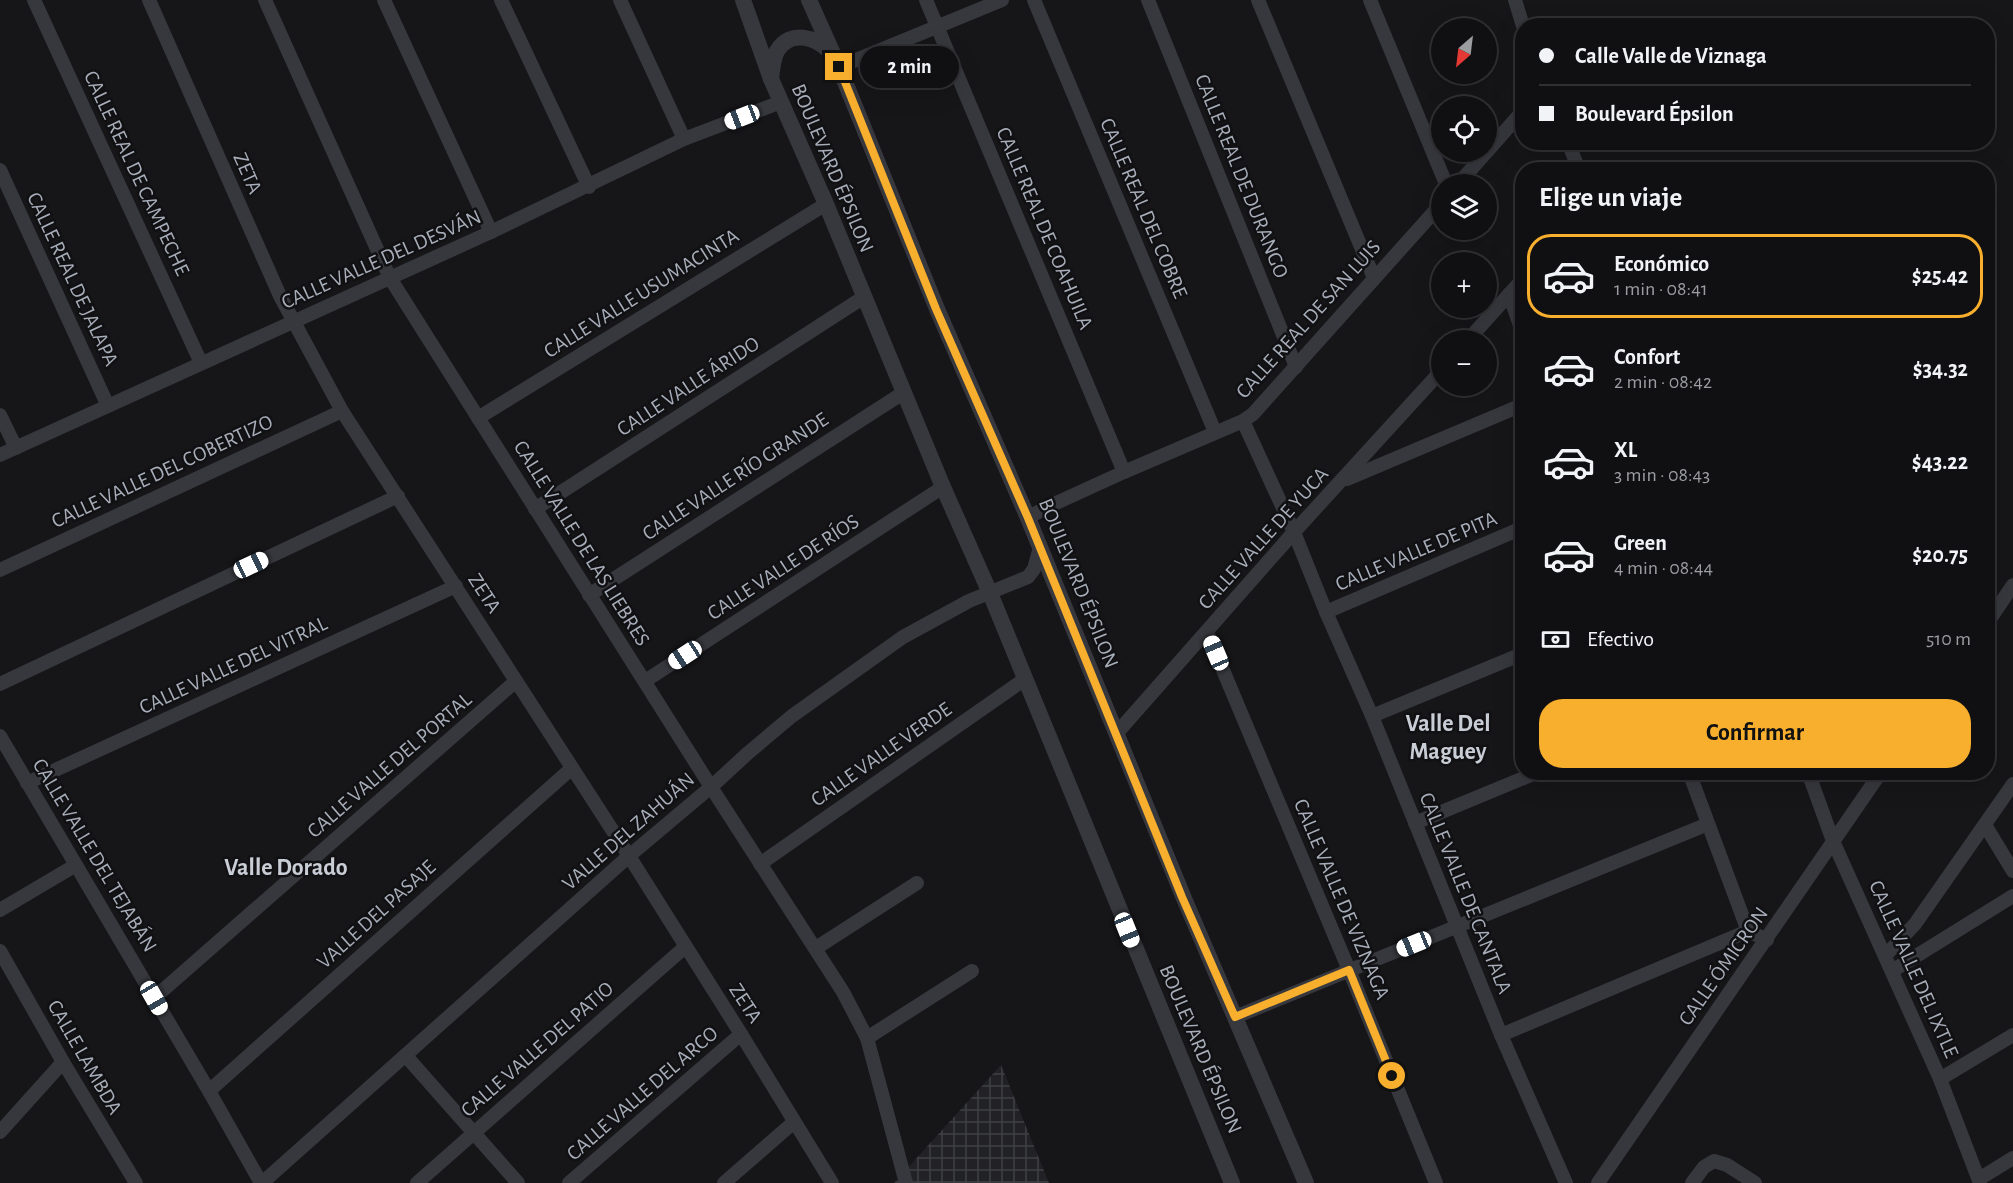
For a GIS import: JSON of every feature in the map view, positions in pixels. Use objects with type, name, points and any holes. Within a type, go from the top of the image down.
[{"type":"street","name":"CALLE REAL DE CAMPECHE","points":[[34,0],[201,363]]},
{"type":"street","name":"ZETA","points":[[149,0],[273,280],[293,322],[342,411],[629,856],[832,1183]]},
{"type":"street","name":"CALLE VALLE DE LAS LIEBRES","points":[[265,0],[390,278],[843,992],[867,1038],[906,1183]]},
{"type":"street","points":[[384,0],[491,232]]},
{"type":"street","points":[[501,0],[589,187]]},
{"type":"street","points":[[620,0],[684,139]]},
{"type":"street","name":"BOULEVARD ÉPSILON","points":[[743,0],[771,79],[990,593],[1232,1183]]},
{"type":"street","name":"BOULEVARD ÉPSILON","points":[[809,0],[837,62],[936,309],[1040,546],[1182,897],[1306,1183]]},
{"type":"street","name":"CALLE REAL DE COAHUILA","points":[[926,0],[1124,472]]},
{"type":"street","points":[[771,79],[778,50],[793,38],[805,37],[815,40],[824,46],[837,62],[938,27],[1002,0]]},
{"type":"street","name":"CALLE REAL DEL COBRE","points":[[1034,0],[1215,432]]},
{"type":"street","name":"CALLE REAL DE DURANGO","points":[[1148,0],[1296,367]]},
{"type":"street","points":[[1258,0],[1374,278]]},
{"type":"street","points":[[1370,0],[1442,174]]},
{"type":"street","points":[[1515,0],[1521,18]]},
{"type":"street","name":"CALLE VALLE DEL DESVÁN","points":[[0,455],[589,187],[684,139],[781,102]]},
{"type":"street","points":[[1467,174],[1515,120]]},
{"type":"street","name":"CALLE REAL DE JALAPA","points":[[0,170],[108,406]]},
{"type":"street","name":"CALLE VALLE USUMACINTA","points":[[478,418],[826,204]]},
{"type":"street","name":"CALLE REAL DE SAN LUIS","points":[[1028,518],[1124,472],[1244,421],[1296,367],[1431,215]]},
{"type":"street","points":[[1477,330],[1515,288]]},
{"type":"street","points":[[1509,294],[1515,311]]},
{"type":"street","name":"CALLE VALLE ÁRIDO","points":[[535,509],[864,297]]},
{"type":"street","name":"CALLE VALLE DE YUCA","points":[[1116,734],[1293,532],[1431,382]]},
{"type":"street","name":"CALLE VALLE RÍO GRANDE","points":[[589,595],[903,393]]},
{"type":"street","points":[[1342,481],[1515,408]]},
{"type":"street","name":"CALLE VALLE DEL COBERTIZO","points":[[0,570],[342,411]]},
{"type":"street","points":[[0,415],[16,448]]},
{"type":"street","name":"CALLE VALLE DE CANTALA","points":[[1244,421],[1372,716],[1501,1035],[1566,1183]]},
{"type":"street","name":"CALLE VALLE DE RÍOS","points":[[645,681],[943,487]]},
{"type":"street","points":[[0,684],[398,496]]},
{"type":"street","name":"CALLE VALLE DE PITA","points":[[1326,612],[1515,531]]},
{"type":"street","name":"VALLE DEL ZAHUÁN","points":[[261,1183],[629,856],[792,716],[872,658],[930,622],[969,601],[1028,577],[1034,569],[1040,546]]},
{"type":"street","points":[[1995,612],[2013,585]]},
{"type":"street","name":"CALLE VALLE DEL VITRAL","points":[[27,783],[456,586]]},
{"type":"street","name":"CALLE VALLE DE VIZNAGA","points":[[1207,632],[1436,1183]]},
{"type":"street","points":[[1372,716],[1515,657]]},
{"type":"street","name":"CALLE VALLE VERDE","points":[[760,864],[1025,679]]},
{"type":"street","name":"CALLE VALLE DEL PORTAL","points":[[154,998],[516,681]]},
{"type":"street","name":"CALLE VALLE DEL TEJABÁN","points":[[0,736],[261,1183]]},
{"type":"street","name":"VALLE DEL PASAJE","points":[[209,1091],[572,768]]},
{"type":"street","points":[[1415,823],[1519,780]]},
{"type":"street","points":[[1692,780],[1748,931],[1767,940]]},
{"type":"street","name":"CALLE VALLE DEL IXTLE","points":[[1811,780],[1833,841],[1940,1079],[1979,1181]]},
{"type":"street","name":"CALLE ÓMICRON","points":[[1598,1183],[1875,780]]},
{"type":"street","points":[[1885,956],[1915,924],[2013,784]]},
{"type":"street","points":[[1235,1017],[1708,824]]},
{"type":"street","points":[[1985,825],[2013,870]]},
{"type":"street","points":[[0,910],[76,865]]},
{"type":"street","points":[[816,948],[917,883]]},
{"type":"street","points":[[1892,971],[2013,896]]},
{"type":"street","points":[[1501,1035],[1748,931]]},
{"type":"street","name":"CALLE VALLE DEL PATIO","points":[[417,1183],[685,947]]},
{"type":"street","name":"CALLE LAMBDA","points":[[0,951],[135,1183]]},
{"type":"street","points":[[867,1038],[972,971]]},
{"type":"street","name":"CALLE VALLE DEL ARCO","points":[[569,1183],[741,1034]]},
{"type":"street","points":[[1940,1079],[2013,1035]]},
{"type":"street","points":[[406,1056],[518,1183]]},
{"type":"street","points":[[0,1132],[63,1062]]},
{"type":"street","points":[[724,1183],[794,1122]]},
{"type":"street","points":[[1979,1181],[2013,1158]]},
{"type":"street","points":[[1692,1183],[1704,1167],[1714,1161],[1727,1165],[1755,1183]]},
{"type":"shaded area","points":[[1001,1065],[1049,1183],[894,1183]]},
{"type":"district","name":"Valle Del Maguey","points":[[1448,737]]},
{"type":"district","name":"Valle Dorado","points":[[286,867]]},
{"type":"route","points":[[839,67],[936,309],[1028,518],[1182,897],[1235,1017],[1349,970],[1392,1076]]}]
